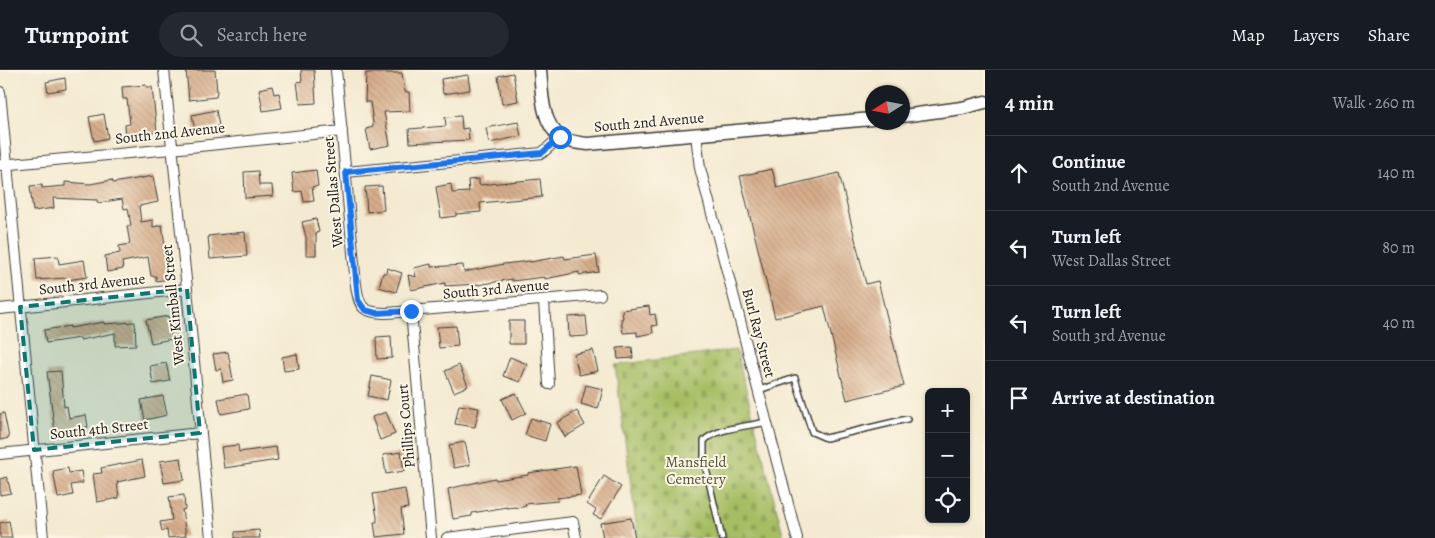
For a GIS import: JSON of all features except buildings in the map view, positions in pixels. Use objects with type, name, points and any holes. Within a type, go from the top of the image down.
[{"type":"street","name":"West Kimball Street","points":[[164,70],[211,538]]},
{"type":"street","name":"West Dallas Street","points":[[336,70],[356,285],[358,300],[365,310]]},
{"type":"street","points":[[346,172],[542,153],[560,137],[550,125],[544,107],[540,70]]},
{"type":"street","points":[[0,92],[3,165],[20,307],[42,538]]},
{"type":"street","points":[[910,115],[955,109],[985,102]]},
{"type":"street","name":"South 2nd Avenue","points":[[560,137],[573,142],[588,144],[865,120]]},
{"type":"street","name":"South 2nd Avenue","points":[[3,165],[342,131]]},
{"type":"street","name":"Burl Ray Street","points":[[696,135],[700,168],[797,538]]},
{"type":"street","name":"South 3rd Avenue","points":[[0,309],[187,289]]},
{"type":"street","name":"South 3rd Avenue","points":[[365,310],[387,313],[600,295]]},
{"type":"street","points":[[544,301],[549,384]]},
{"type":"street","name":"Phillips Court","points":[[411,311],[431,538]]},
{"type":"street","name":"South 4th Street","points":[[0,454],[200,433]]},
{"type":"street","points":[[447,538],[573,522],[576,538]]},
{"type":"lane","points":[[758,390],[795,378],[812,432],[826,438],[907,419]]},
{"type":"lane","points":[[722,538],[704,460],[704,441],[707,437],[718,432],[767,422]]},
{"type":"highlighted area","points":[[187,289],[200,433],[34,450],[20,307]]},
{"type":"green space","name":"Mansfield Cemetery","points":[[736,350],[784,538],[638,538],[615,365]]},
{"type":"route","points":[[411,311],[376,313],[365,310],[358,300],[346,172],[542,153],[560,137]]}]
